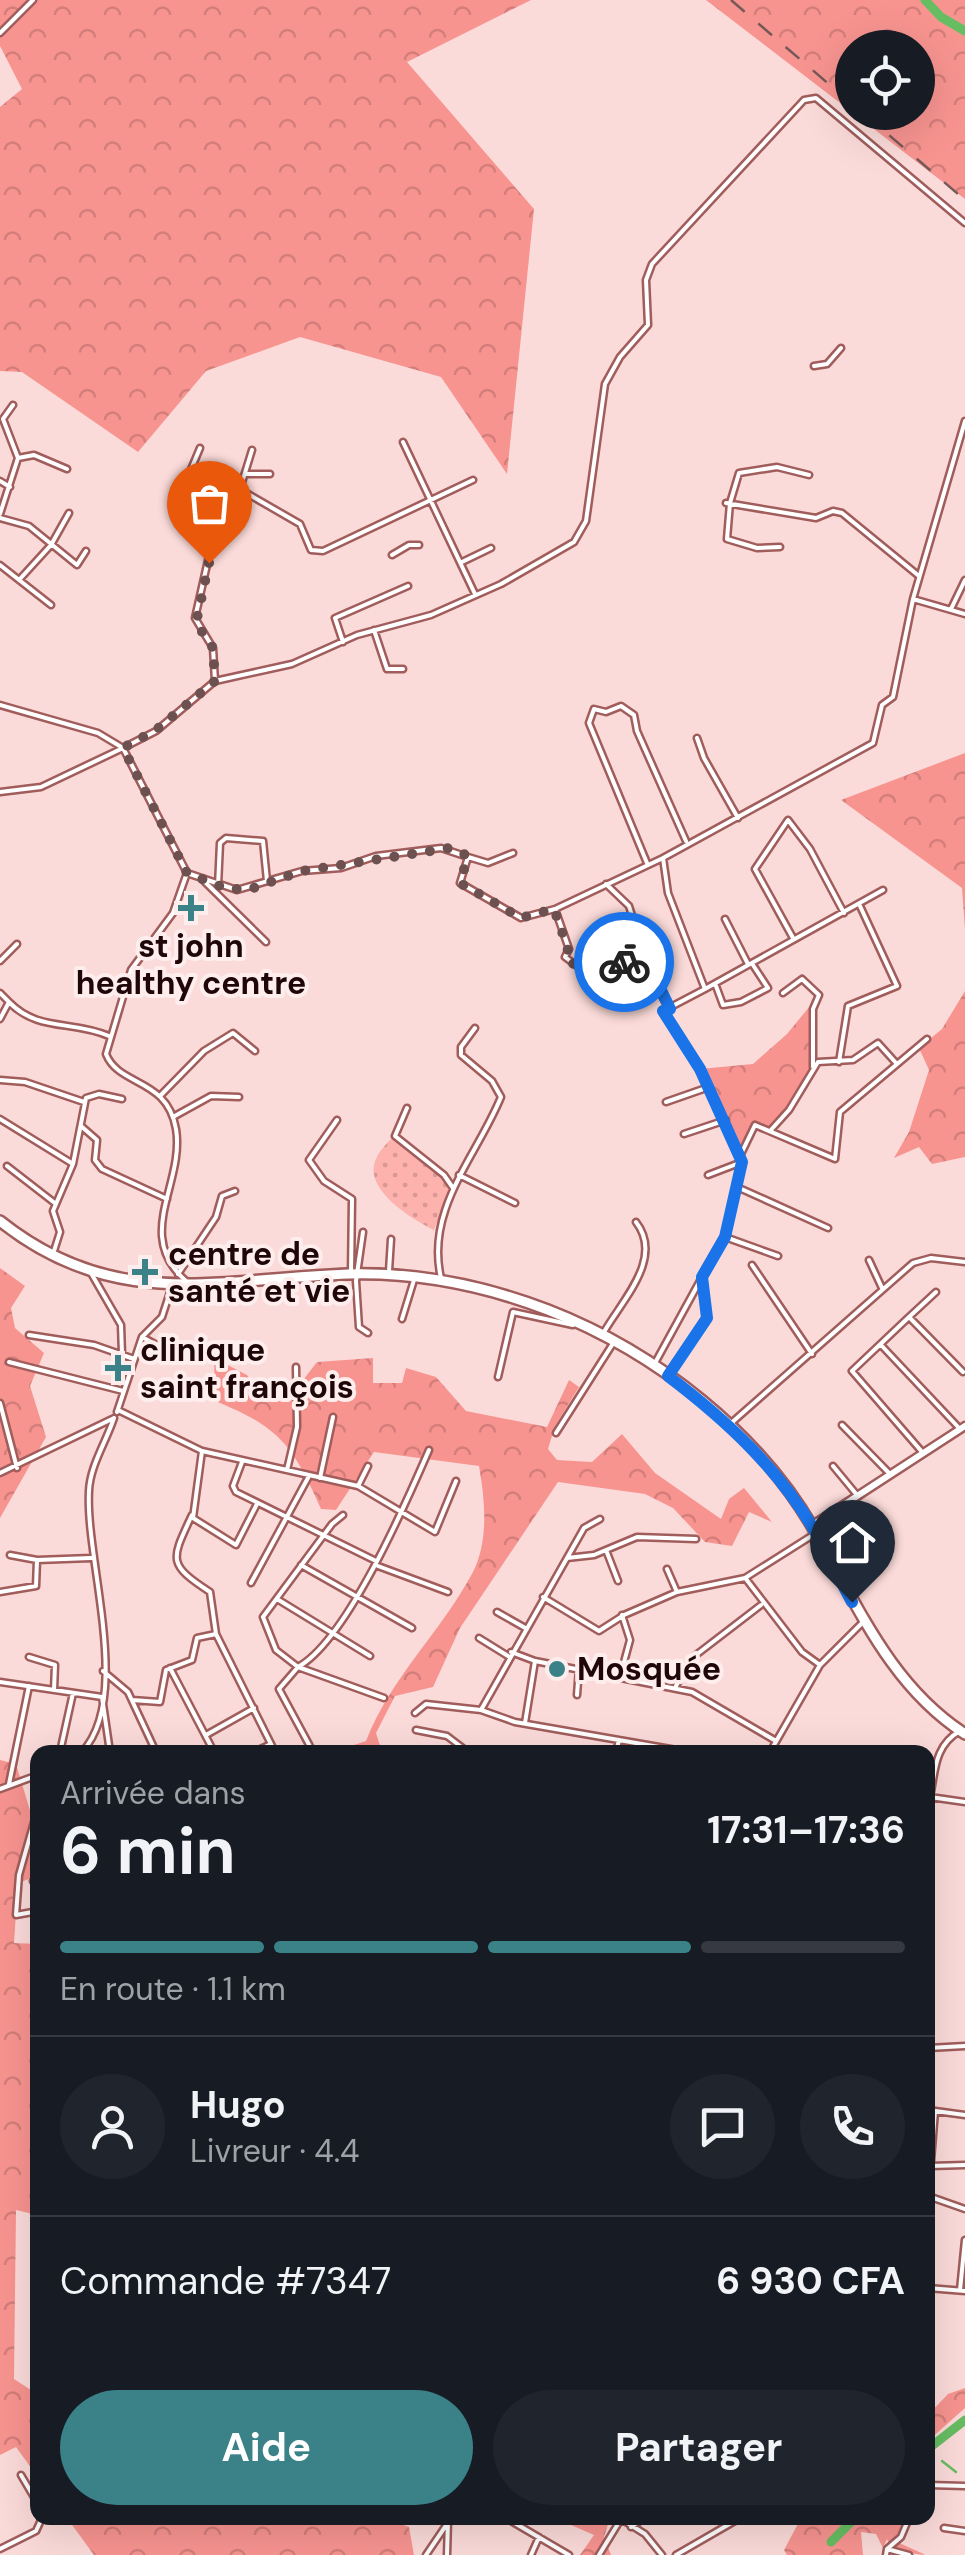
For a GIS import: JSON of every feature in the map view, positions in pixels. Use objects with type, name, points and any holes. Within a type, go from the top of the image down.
[{"type":"highway","points":[[0,1221],[52,1256],[91,1273],[172,1286],[355,1274],[441,1278],[476,1285],[581,1324],[668,1376],[730,1425],[780,1481],[814,1530],[863,1622],[913,1689],[963,1732]]},
{"type":"street","points":[[0,33],[26,2],[33,0]]},
{"type":"street","points":[[0,792],[41,787],[123,748],[156,730],[215,681],[292,664],[374,630],[430,615],[561,552],[581,534],[605,384],[620,357],[645,332],[646,280],[652,264],[804,100],[816,98],[965,223]]},
{"type":"street","points":[[814,366],[827,364],[841,348]]},
{"type":"street","points":[[12,405],[3,419],[18,458],[0,516],[29,526],[76,564],[86,551]]},
{"type":"street","points":[[468,856],[460,883],[521,918],[554,909],[663,858],[873,744],[882,705],[892,697],[919,576],[965,421]]},
{"type":"street","points":[[402,442],[475,594]]},
{"type":"street","points":[[200,448],[182,492],[224,520]]},
{"type":"street","points":[[215,681],[213,648],[196,618],[213,538],[242,490],[252,450]]},
{"type":"street","points":[[18,458],[34,454],[67,468]]},
{"type":"street","points":[[780,548],[757,548],[727,540],[728,503],[742,470],[777,468],[810,475]]},
{"type":"street","points":[[246,474],[270,474]]},
{"type":"street","points":[[242,490],[300,524],[312,550],[323,551],[473,480]]},
{"type":"street","points":[[0,481],[10,487]]},
{"type":"street","points":[[728,503],[816,518],[833,511],[842,513],[919,576]]},
{"type":"street","points":[[20,580],[51,544],[69,513]]},
{"type":"street","points":[[392,555],[409,544],[418,545]]},
{"type":"street","points":[[462,562],[491,548]]},
{"type":"street","points":[[0,565],[52,605]]},
{"type":"street","points":[[952,609],[965,580]]},
{"type":"street","points":[[343,642],[336,618],[408,586]]},
{"type":"street","points":[[913,599],[965,614]]},
{"type":"street","points":[[374,630],[387,669],[402,669]]},
{"type":"street","points":[[0,704],[98,734],[123,748],[187,873],[218,886],[237,890],[376,856],[441,848],[488,863],[512,853]]},
{"type":"street","points":[[646,863],[589,723],[594,709],[606,712],[622,706],[634,715],[687,843]]},
{"type":"street","points":[[698,738],[704,758],[738,818]]},
{"type":"street","points":[[793,938],[755,869],[788,820],[810,850],[844,913]]},
{"type":"street","points":[[218,886],[220,843],[226,838],[266,844],[266,883]]},
{"type":"street","points":[[663,858],[668,893],[705,990]]},
{"type":"street","points":[[187,873],[173,913],[131,970],[109,1036],[109,1063],[160,1096],[172,1117],[176,1148],[158,1226],[166,1255],[178,1274],[192,1286]]},
{"type":"street","points":[[204,881],[266,942]]},
{"type":"street","points":[[605,884],[630,906],[652,979],[670,1009]]},
{"type":"street","points":[[652,1367],[725,1237],[742,1162],[709,1087],[663,1011],[883,890]]},
{"type":"street","points":[[839,1062],[848,1006],[897,986],[860,905]]},
{"type":"street","points":[[554,909],[568,949],[565,956],[578,970],[646,959]]},
{"type":"street","points":[[716,985],[724,1004],[741,1002],[768,988],[725,920]]},
{"type":"street","points":[[0,962],[17,944]]},
{"type":"street","points":[[614,996],[652,979]]},
{"type":"street","points":[[783,993],[802,979],[819,995],[813,1009],[813,1067]]},
{"type":"street","points":[[0,993],[25,1019],[92,1029],[109,1036]]},
{"type":"street","points":[[0,1020],[9,1002]]},
{"type":"street","points":[[441,1278],[440,1230],[453,1188],[501,1097],[492,1081],[461,1055],[461,1047],[475,1028]]},
{"type":"street","points":[[160,1096],[204,1051],[233,1032],[255,1052]]},
{"type":"street","points":[[741,1154],[756,1125],[835,1160],[840,1112],[928,1039]]},
{"type":"street","points":[[770,1131],[790,1110],[818,1062],[853,1060],[878,1043],[898,1064]]},
{"type":"street","points":[[0,1080],[25,1082],[84,1102]]},
{"type":"street","points":[[666,1102],[709,1087]]},
{"type":"street","points":[[52,1256],[60,1232],[54,1217],[56,1204],[73,1164],[84,1102],[90,1094],[122,1099]]},
{"type":"street","points":[[172,1117],[211,1096],[239,1097]]},
{"type":"street","points":[[407,1108],[395,1136],[444,1175],[453,1188]]},
{"type":"street","points":[[0,1119],[73,1164]]},
{"type":"street","points":[[337,1120],[309,1160],[316,1174],[352,1199],[358,1322],[368,1332]]},
{"type":"street","points":[[684,1134],[726,1120]]},
{"type":"street","points":[[80,1126],[98,1140],[94,1160],[102,1169],[166,1199]]},
{"type":"street","points":[[708,1176],[742,1162]]},
{"type":"street","points":[[7,1166],[56,1204]]},
{"type":"street","points":[[459,1175],[514,1202]]},
{"type":"street","points":[[737,1187],[828,1228]]},
{"type":"street","points":[[178,1274],[216,1217],[222,1196],[235,1190]]},
{"type":"street","points":[[601,1336],[646,1260],[648,1236],[636,1222]]},
{"type":"street","points":[[355,1274],[364,1232]]},
{"type":"street","points":[[725,1237],[778,1256]]},
{"type":"street","points":[[389,1276],[391,1239]]},
{"type":"street","points":[[869,1260],[883,1290]]},
{"type":"street","points":[[730,1425],[746,1406],[919,1260],[965,1262]]},
{"type":"street","points":[[752,1265],[812,1354]]},
{"type":"street","points":[[91,1273],[120,1325],[122,1354]]},
{"type":"street","points":[[402,1318],[416,1276]]},
{"type":"street","points":[[668,1376],[707,1318],[702,1277]]},
{"type":"street","points":[[87,1745],[96,1731],[102,1697],[106,1631],[91,1558],[89,1488],[142,1338],[162,1317],[172,1286]]},
{"type":"street","points":[[923,1453],[852,1373],[936,1292]]},
{"type":"street","points":[[498,1378],[513,1312],[560,1326],[581,1324]]},
{"type":"street","points":[[909,1317],[963,1372]]},
{"type":"street","points":[[29,1334],[94,1345],[134,1358]]},
{"type":"street","points":[[142,1338],[166,1350]]},
{"type":"street","points":[[556,1433],[614,1343]]},
{"type":"street","points":[[543,1597],[594,1631],[676,1592],[745,1578],[889,1473],[962,1427],[880,1344]]},
{"type":"street","points":[[9,1362],[123,1391]]},
{"type":"street","points":[[287,1470],[297,1428],[296,1367]]},
{"type":"street","points":[[0,1403],[3,1430],[17,1468]]},
{"type":"street","points":[[118,1410],[202,1451],[358,1486],[435,1532],[456,1482]]},
{"type":"street","points":[[320,1478],[333,1416]]},
{"type":"street","points":[[0,1473],[114,1418]]},
{"type":"street","points":[[842,1425],[889,1473]]},
{"type":"street","points":[[309,1745],[279,1689],[332,1631],[376,1563],[429,1450]]},
{"type":"street","points":[[202,1451],[192,1515],[177,1540],[176,1564],[180,1572],[210,1592],[216,1634],[271,1744]]},
{"type":"street","points":[[242,1462],[233,1489],[376,1563],[448,1592]]},
{"type":"street","points":[[358,1486],[368,1466]]},
{"type":"street","points":[[833,1466],[856,1496]]},
{"type":"street","points":[[252,1583],[310,1476]]},
{"type":"street","points":[[192,1515],[236,1545],[258,1502]]},
{"type":"street","points":[[344,1515],[323,1534],[263,1617],[264,1628],[276,1650],[298,1667],[384,1698]]},
{"type":"street","points":[[481,1710],[584,1528],[600,1518]]},
{"type":"street","points":[[567,1558],[606,1550],[637,1537],[696,1540]]},
{"type":"street","points":[[606,1550],[618,1580]]},
{"type":"street","points":[[10,1555],[37,1560],[91,1558]]},
{"type":"street","points":[[0,1592],[36,1586],[37,1560]]},
{"type":"street","points":[[300,1565],[412,1628]]},
{"type":"street","points":[[666,1568],[676,1592]]},
{"type":"street","points":[[745,1578],[761,1605],[802,1652],[820,1666]]},
{"type":"street","points":[[276,1599],[370,1656]]},
{"type":"street","points":[[675,1688],[692,1658],[761,1605]]},
{"type":"street","points":[[496,1612],[527,1628]]},
{"type":"street","points":[[620,1676],[630,1640],[622,1615]]},
{"type":"street","points":[[774,1745],[820,1666],[863,1622]]},
{"type":"street","points":[[170,1667],[192,1660],[197,1638],[216,1634]]},
{"type":"street","points":[[479,1638],[510,1654],[535,1661],[692,1692],[776,1741]]},
{"type":"street","points":[[29,1657],[55,1665],[54,1690]]},
{"type":"street","points":[[525,1724],[535,1661]]},
{"type":"street","points":[[132,1700],[160,1702],[170,1667]]},
{"type":"street","points":[[170,1667],[210,1745]]},
{"type":"street","points":[[578,1695],[579,1668]]},
{"type":"street","points":[[103,1671],[114,1676],[132,1700],[153,1745]]},
{"type":"street","points":[[0,1682],[102,1697]]},
{"type":"street","points":[[9,1784],[29,1686]]},
{"type":"street","points":[[62,1745],[73,1693]]},
{"type":"street","points":[[102,1697],[109,1745]]},
{"type":"street","points":[[415,1713],[426,1704],[481,1710],[525,1724],[648,1745]]},
{"type":"street","points":[[205,1736],[254,1708]]},
{"type":"street","points":[[416,1730],[447,1736],[459,1745]]},
{"type":"street","points":[[935,1769],[950,1736],[963,1732]]},
{"type":"street","points":[[618,1745],[619,1740]]},
{"type":"street","points":[[0,1789],[30,1777]]},
{"type":"street","points":[[935,1797],[965,1802]]},
{"type":"street","points":[[30,1836],[19,1874],[16,1915],[30,1913]]},
{"type":"street","points":[[935,2048],[965,2046]]},
{"type":"street","points":[[935,2112],[965,2115]]},
{"type":"street","points":[[935,2166],[965,2165]]},
{"type":"street","points":[[935,2199],[965,2209]]},
{"type":"street","points":[[935,2288],[962,2290],[965,2240]]},
{"type":"street","points":[[21,2476],[30,2491]]},
{"type":"street","points":[[935,2485],[965,2486]]},
{"type":"street","points":[[0,2549],[38,2525]]},
{"type":"street","points":[[426,2555],[446,2525]]},
{"type":"street","points":[[448,2555],[450,2525]]},
{"type":"street","points":[[526,2525],[569,2555]]},
{"type":"street","points":[[599,2555],[618,2525]]},
{"type":"street","points":[[628,2525],[644,2534],[662,2555]]},
{"type":"street","points":[[631,2528],[635,2525]]},
{"type":"street","points":[[716,2525],[717,2530]]},
{"type":"street","points":[[676,2555],[727,2525]]},
{"type":"street","points":[[886,2552],[906,2525]]},
{"type":"street","points":[[944,2528],[965,2531]]},
{"type":"street","points":[[530,2555],[540,2535]]},
{"type":"street","points":[[886,2552],[910,2555]]},
{"type":"shaded area","points":[[396,1133],[453,1184],[434,1230],[392,1202],[376,1181],[376,1159]]},
{"type":"green space","points":[[0,0],[531,0],[407,62],[534,209],[507,474],[441,377],[300,337],[206,371],[138,452],[22,372],[0,371],[0,107],[22,89],[0,46]]},
{"type":"green space","points":[[706,0],[965,0],[965,199],[875,130],[935,130],[935,30],[835,30],[835,99]]},
{"type":"green space","points":[[965,753],[965,930],[962,888],[841,800]]},
{"type":"green space","points":[[965,991],[965,1157],[932,1164],[919,1147],[894,1158],[909,1132],[929,1070],[919,1048],[942,1029]]},
{"type":"green space","points":[[819,995],[814,1056],[806,1083],[770,1131],[755,1125],[741,1154],[700,1069],[753,1064],[787,1034]]},
{"type":"green space","points":[[0,1268],[25,1286],[11,1308],[15,1328],[44,1353],[30,1386],[46,1437],[0,1518]]},
{"type":"green space","points":[[214,1358],[247,1375],[259,1389],[300,1384],[317,1362],[373,1358],[373,1383],[402,1383],[406,1368],[436,1377],[466,1411],[547,1427],[569,1380],[579,1387],[555,1426],[548,1449],[557,1460],[592,1462],[622,1434],[655,1473],[721,1519],[729,1499],[744,1488],[772,1522],[749,1512],[732,1546],[705,1542],[673,1508],[645,1494],[558,1482],[460,1628],[433,1687],[395,1696],[376,1733],[380,1745],[354,1745],[366,1741],[402,1675],[473,1572],[484,1533],[479,1466],[374,1452],[336,1510],[321,1509],[302,1469],[282,1441],[255,1420],[215,1401]]},
{"type":"green space","points":[[0,1760],[16,1764],[30,1810],[30,1879],[18,1883],[14,1943],[30,1944],[30,2213],[16,2210],[14,2379],[30,2389],[30,2466],[16,2447],[0,2455]]},
{"type":"green space","points":[[965,2388],[965,2408],[935,2435],[935,2408],[948,2394]]},
{"type":"green space","points":[[72,2525],[404,2525],[409,2527],[414,2555],[94,2555]]},
{"type":"green space","points":[[571,2525],[608,2525],[604,2537],[611,2555],[580,2555],[594,2535]]},
{"type":"green space","points":[[797,2525],[901,2525],[897,2542],[926,2555],[892,2551],[887,2539],[883,2548],[876,2534],[861,2532],[863,2555],[787,2555],[784,2550]]},
{"type":"waterway","points":[[925,0],[941,17],[965,31]]},
{"type":"waterway","points":[[935,2444],[965,2420]]},
{"type":"waterway","points":[[942,2461],[956,2472]]},
{"type":"waterway","points":[[831,2542],[848,2525]]},
{"type":"railway","points":[[731,0],[835,89]]},
{"type":"railway","points":[[883,130],[965,200]]},
{"type":"way so far","points":[[209,563],[196,623],[213,648],[215,681],[156,730],[123,748],[187,873],[225,888],[248,890],[302,871],[341,868],[376,856],[450,848],[468,856],[460,883],[521,918],[554,909],[568,949],[565,956],[578,970],[624,962]]},
{"type":"place","name":"st john healthy centre","points":[[191,908]]},
{"type":"place","name":"centre de santé et vie","points":[[145,1272]]},
{"type":"place","name":"clinique saint françois","points":[[118,1368]]},
{"type":"place","name":"Mosquée","points":[[557,1669]]},
{"type":"route","points":[[624,962],[646,959],[652,979],[670,1009],[663,1011],[700,1069],[742,1162],[725,1237],[702,1277],[707,1318],[668,1376],[730,1425],[780,1481],[817,1534],[852,1602]]}]
